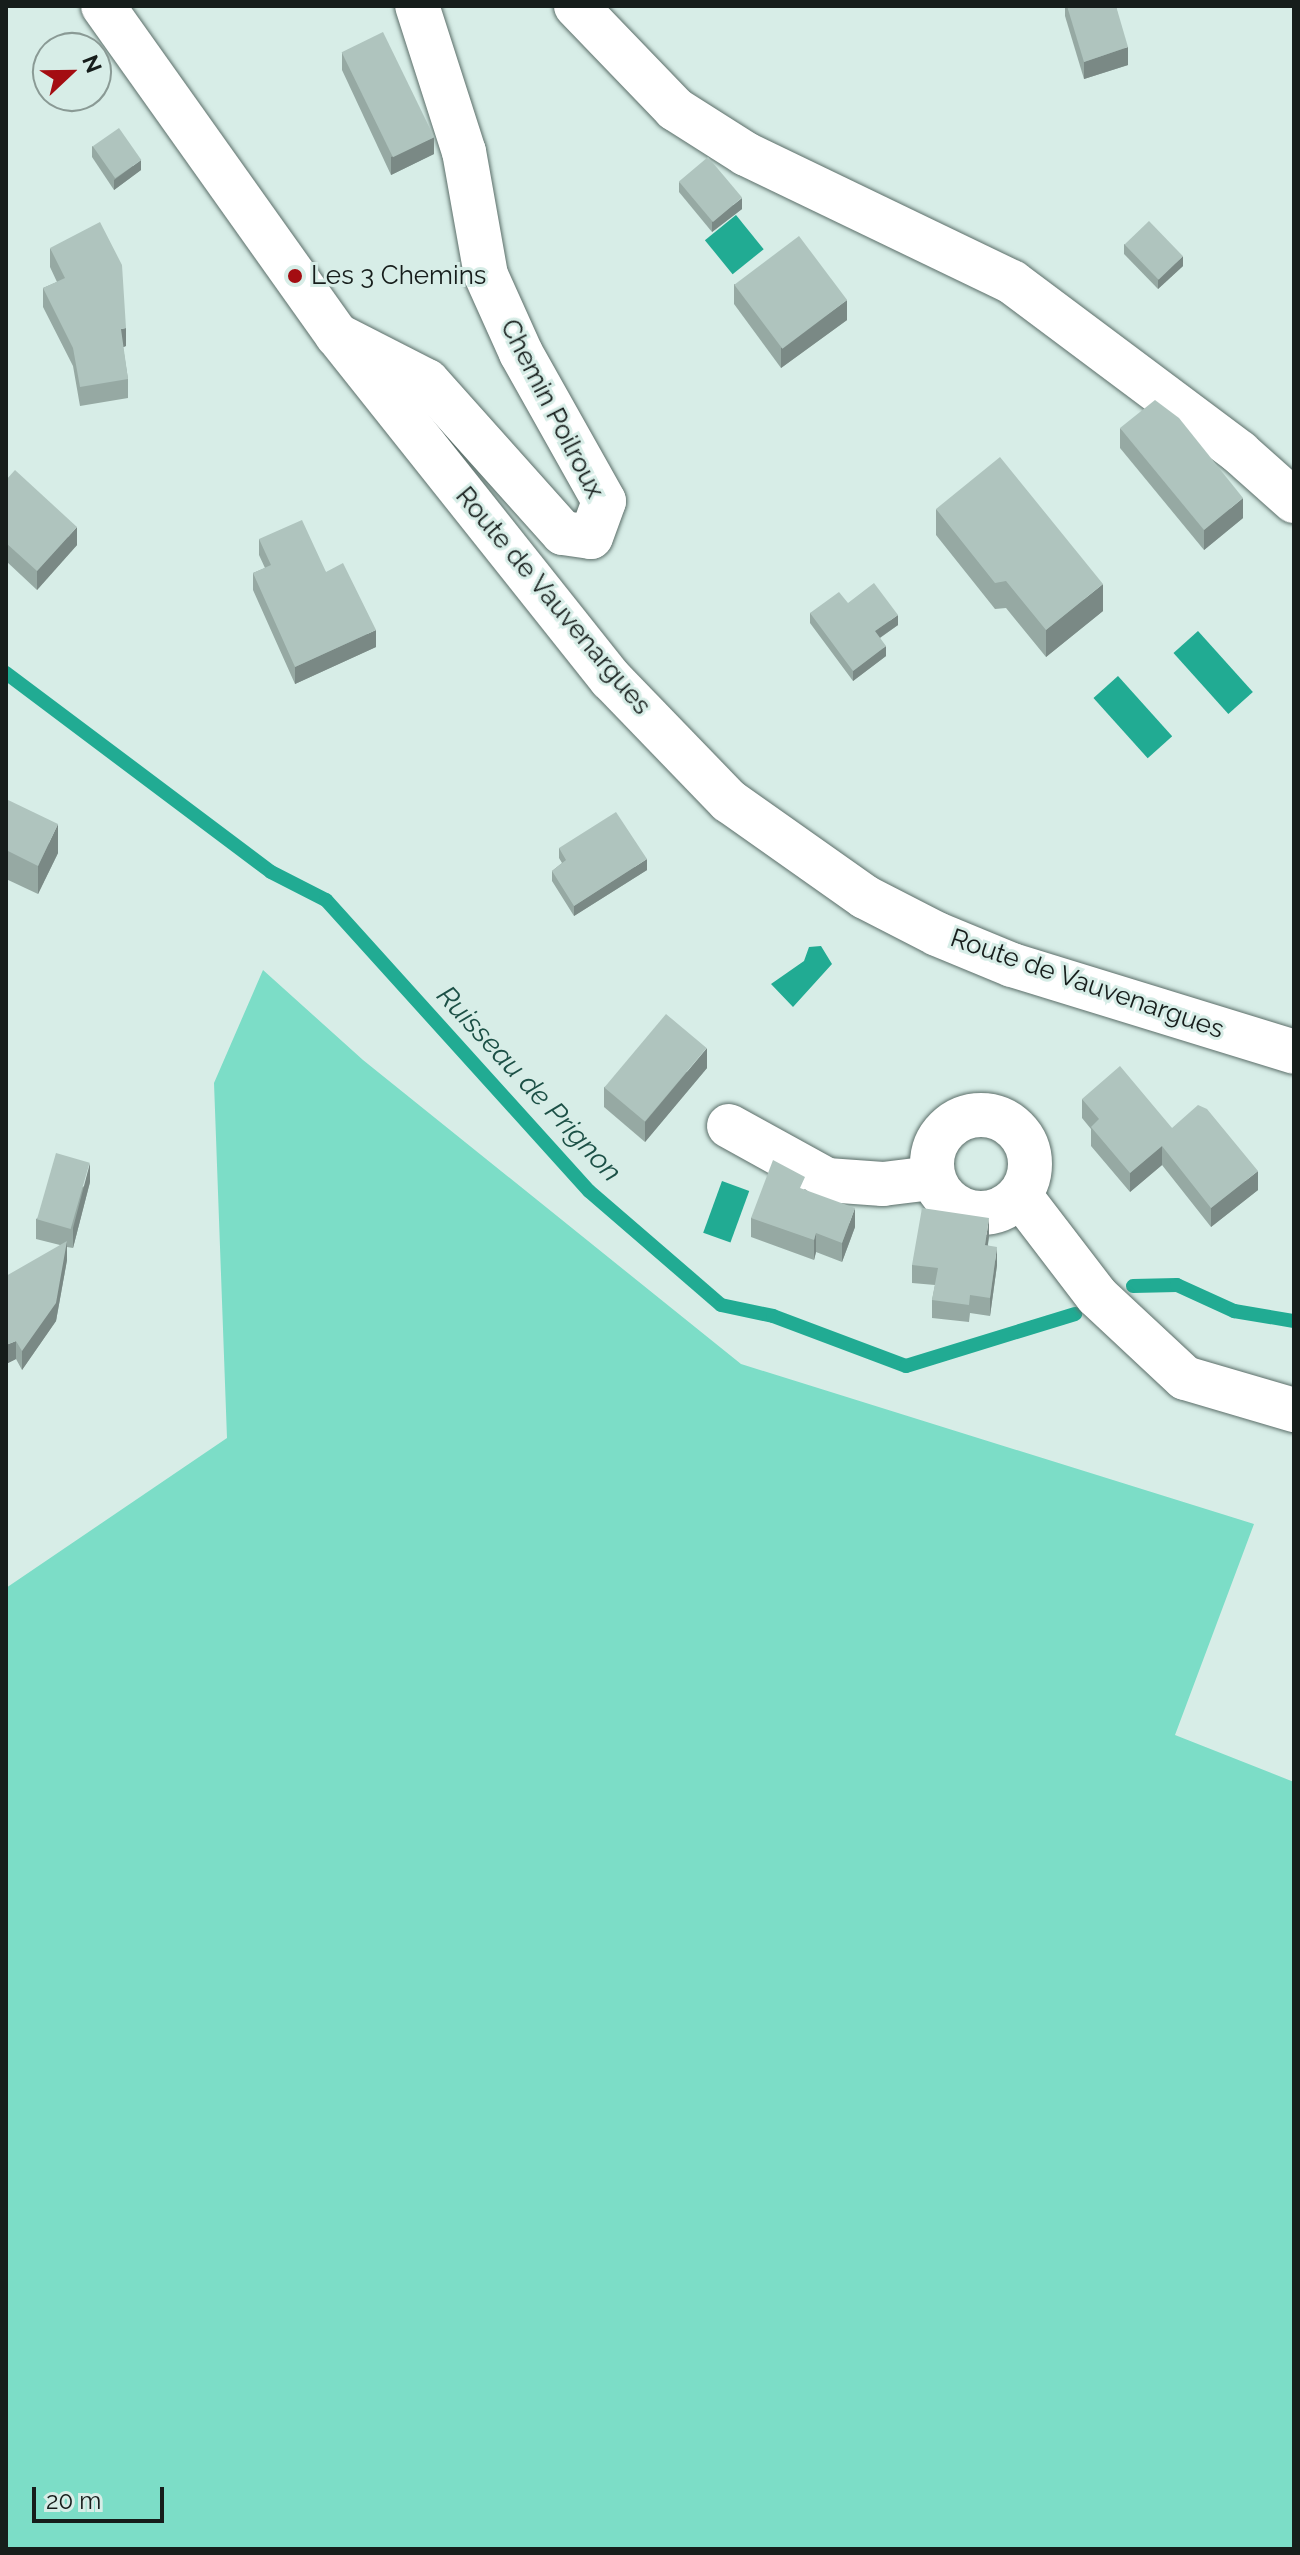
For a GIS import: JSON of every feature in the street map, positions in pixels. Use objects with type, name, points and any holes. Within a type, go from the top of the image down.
[{"type":"street","name":"Route de Vauvenargues","points":[[103,6],[337,335],[611,679],[729,801],[865,897],[937,934],[1012,965],[1294,1052]]},
{"type":"street","name":"Chemin Poilroux","points":[[337,335],[427,381],[563,533],[591,537],[604,501],[521,353],[486,275],[464,152],[417,6]]},
{"type":"street","points":[[576,6],[675,109],[746,154],[1012,282],[1239,452],[1294,501]]},
{"type":"street","points":[[978,1114],[1003,1118],[1019,1133],[1033,1168],[1022,1198],[1003,1210],[963,1211],[932,1178],[934,1143],[954,1124],[978,1114]]},
{"type":"street","points":[[729,1126],[827,1180],[883,1184],[932,1178]]},
{"type":"street","points":[[1022,1198],[1097,1296],[1185,1378],[1294,1410]]},
{"type":"shaded area","points":[[736,215],[764,249],[733,274],[705,240]]},
{"type":"shaded area","points":[[1198,631],[1253,692],[1228,714],[1173,653]]},
{"type":"shaded area","points":[[1118,676],[1172,736],[1148,758],[1093,698]]},
{"type":"shaded area","points":[[821,946],[832,964],[793,1007],[771,984],[804,961],[809,947]]},
{"type":"shaded area","points":[[263,970],[363,1060],[741,1364],[1254,1524],[1175,1735],[1294,1782],[1294,2549],[6,2549],[6,1588],[227,1438],[214,1083]]},
{"type":"shaded area","points":[[722,1181],[749,1191],[730,1243],[703,1233]]},
{"type":"building","points":[[1067,6],[1116,6],[1128,47],[1084,62]]},
{"type":"building","points":[[383,32],[434,137],[393,157],[342,52]]},
{"type":"building","points":[[119,128],[141,160],[115,178],[93,146]]},
{"type":"building","points":[[708,157],[742,198],[713,222],[679,181]]},
{"type":"building","points":[[1149,221],[1183,256],[1159,280],[1125,245]]},
{"type":"building","points":[[100,222],[122,265],[126,328],[121,329],[128,379],[80,387],[73,348],[43,288],[65,278],[50,248]]},
{"type":"building","points":[[799,236],[847,300],[782,349],[734,285]]},
{"type":"building","points":[[1155,400],[1179,418],[1243,498],[1204,530],[1120,428]]},
{"type":"building","points":[[1000,457],[1103,584],[1046,630],[1006,581],[995,583],[936,509]]},
{"type":"building","points":[[15,470],[77,527],[37,571],[6,543],[6,480]]},
{"type":"building","points":[[302,520],[326,572],[343,563],[376,630],[295,667],[253,573],[271,565],[259,539]]},
{"type":"building","points":[[874,583],[898,615],[875,631],[886,646],[853,671],[810,613],[839,592],[848,603]]},
{"type":"building","points":[[6,799],[58,824],[38,866],[6,850]]},
{"type":"building","points":[[616,812],[647,859],[574,906],[552,871],[566,860],[559,848]]},
{"type":"building","points":[[666,1014],[707,1048],[645,1122],[604,1088]]},
{"type":"building","points":[[1120,1066],[1172,1128],[1198,1105],[1207,1109],[1258,1171],[1211,1208],[1162,1146],[1130,1173],[1091,1127],[1099,1119],[1082,1099]]},
{"type":"building","points":[[56,1153],[90,1163],[71,1229],[37,1219]]},
{"type":"building","points":[[773,1160],[805,1177],[800,1188],[855,1208],[842,1243],[816,1233],[814,1240],[751,1218]]},
{"type":"building","points":[[922,1208],[989,1218],[985,1245],[997,1247],[990,1298],[970,1295],[969,1305],[932,1300],[938,1268],[912,1265]]},
{"type":"building","points":[[67,1241],[56,1303],[22,1351],[16,1341],[6,1345],[6,1276]]},
{"type":"waterway","name":"Ruisseau de Prignon","points":[[6,673],[271,872],[326,900],[589,1191],[721,1305],[773,1316],[906,1366],[1075,1314]]},
{"type":"waterway","name":"Ruisseau de Prignon","points":[[1133,1286],[1177,1285],[1234,1311],[1294,1321]]},
{"type":"place","name":"Les 3 Chemins","points":[[295,276]]}]
